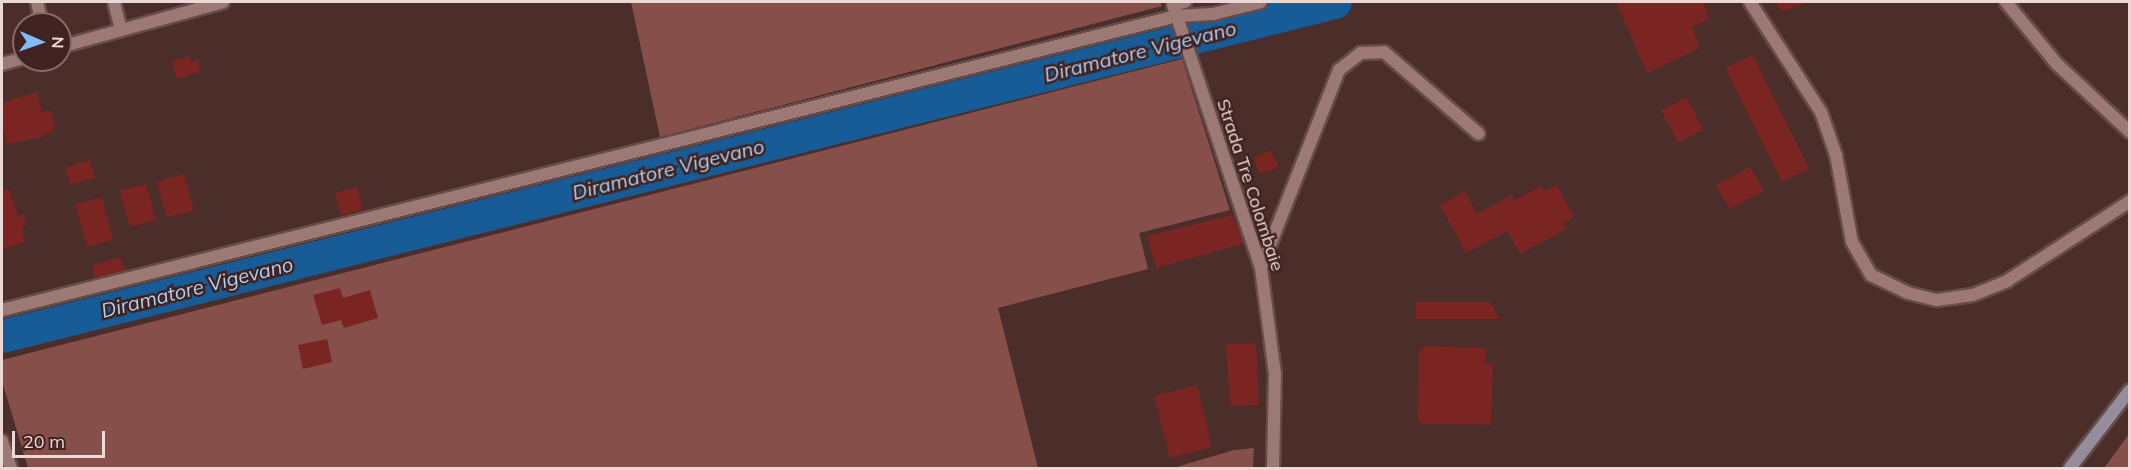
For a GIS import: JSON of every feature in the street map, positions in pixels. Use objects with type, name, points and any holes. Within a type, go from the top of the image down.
[{"type":"main road","points":[[2070,468],[2130,390]]},
{"type":"street","points":[[114,2],[121,30]]},
{"type":"street","points":[[72,44],[223,2]]},
{"type":"street","points":[[2,310],[1177,10],[1213,14],[1261,2]]},
{"type":"street","points":[[1750,2],[1821,112],[1836,155],[1852,242],[1871,275],[1908,293],[1937,300],[1973,295],[2007,281],[2130,201]]},
{"type":"street","points":[[2006,2],[2057,64],[2130,132]]},
{"type":"street","name":"Strada Tre Colombaie","points":[[1177,10],[1189,57],[1261,268],[1275,374],[1272,468]]},
{"type":"street","points":[[1261,268],[1339,70],[1361,53],[1384,52],[1479,134]]},
{"type":"street","points":[[2,441],[11,468]]},
{"type":"shaded area","points":[[631,2],[1160,2],[1162,6],[660,137]]},
{"type":"shaded area","points":[[1182,59],[1230,210],[1139,233],[1148,269],[998,308],[1038,468],[28,468],[2,381],[2,360]]},
{"type":"shaded area","points":[[2129,434],[2129,468],[2104,468]]},
{"type":"shaded area","points":[[1254,448],[1253,468],[1173,468],[1234,450]]},
{"type":"building","points":[[1616,2],[1704,2],[1709,19],[1692,27],[1700,48],[1647,73]]},
{"type":"building","points":[[1777,2],[1808,2],[1781,12]]},
{"type":"building","points":[[1753,55],[1809,169],[1782,182],[1725,68]]},
{"type":"building","points":[[189,56],[191,62],[198,59],[200,72],[177,79],[172,61]]},
{"type":"building","points":[[37,92],[42,112],[51,110],[55,128],[40,138],[7,144],[2,126],[2,103]]},
{"type":"building","points":[[1687,97],[1703,130],[1678,143],[1661,110]]},
{"type":"building","points":[[1271,150],[1279,167],[1260,174],[1253,158]]},
{"type":"building","points":[[90,160],[95,178],[70,184],[65,167]]},
{"type":"building","points":[[1750,167],[1764,191],[1729,209],[1716,185]]},
{"type":"building","points":[[184,174],[194,211],[166,217],[157,182]]},
{"type":"building","points":[[146,184],[156,220],[130,227],[120,191]]},
{"type":"building","points":[[1542,185],[1545,191],[1557,185],[1574,217],[1563,223],[1566,229],[1520,254],[1507,231],[1466,253],[1440,205],[1465,191],[1477,214],[1512,195],[1514,200]]},
{"type":"building","points":[[357,187],[363,210],[341,215],[335,193]]},
{"type":"building","points":[[9,189],[18,216],[24,214],[27,225],[21,227],[25,242],[2,249],[2,191]]},
{"type":"building","points":[[102,197],[113,240],[87,247],[75,204]]},
{"type":"building","points":[[1233,215],[1245,243],[1156,268],[1147,236]]},
{"type":"building","points":[[120,257],[126,270],[95,278],[92,265]]},
{"type":"building","points":[[340,288],[343,298],[370,290],[378,318],[344,328],[341,320],[322,325],[313,295]]},
{"type":"building","points":[[1416,302],[1490,302],[1500,319],[1416,319]]},
{"type":"building","points":[[327,339],[332,362],[303,369],[298,345]]},
{"type":"building","points":[[1256,343],[1259,405],[1230,406],[1226,344]]},
{"type":"building","points":[[1424,346],[1485,348],[1485,363],[1493,363],[1491,425],[1422,424],[1418,420],[1419,352]]},
{"type":"building","points":[[1197,385],[1212,447],[1170,458],[1154,396]]},
{"type":"waterway","name":"Diramatore Vigevano","points":[[2,336],[1335,2]]}]
